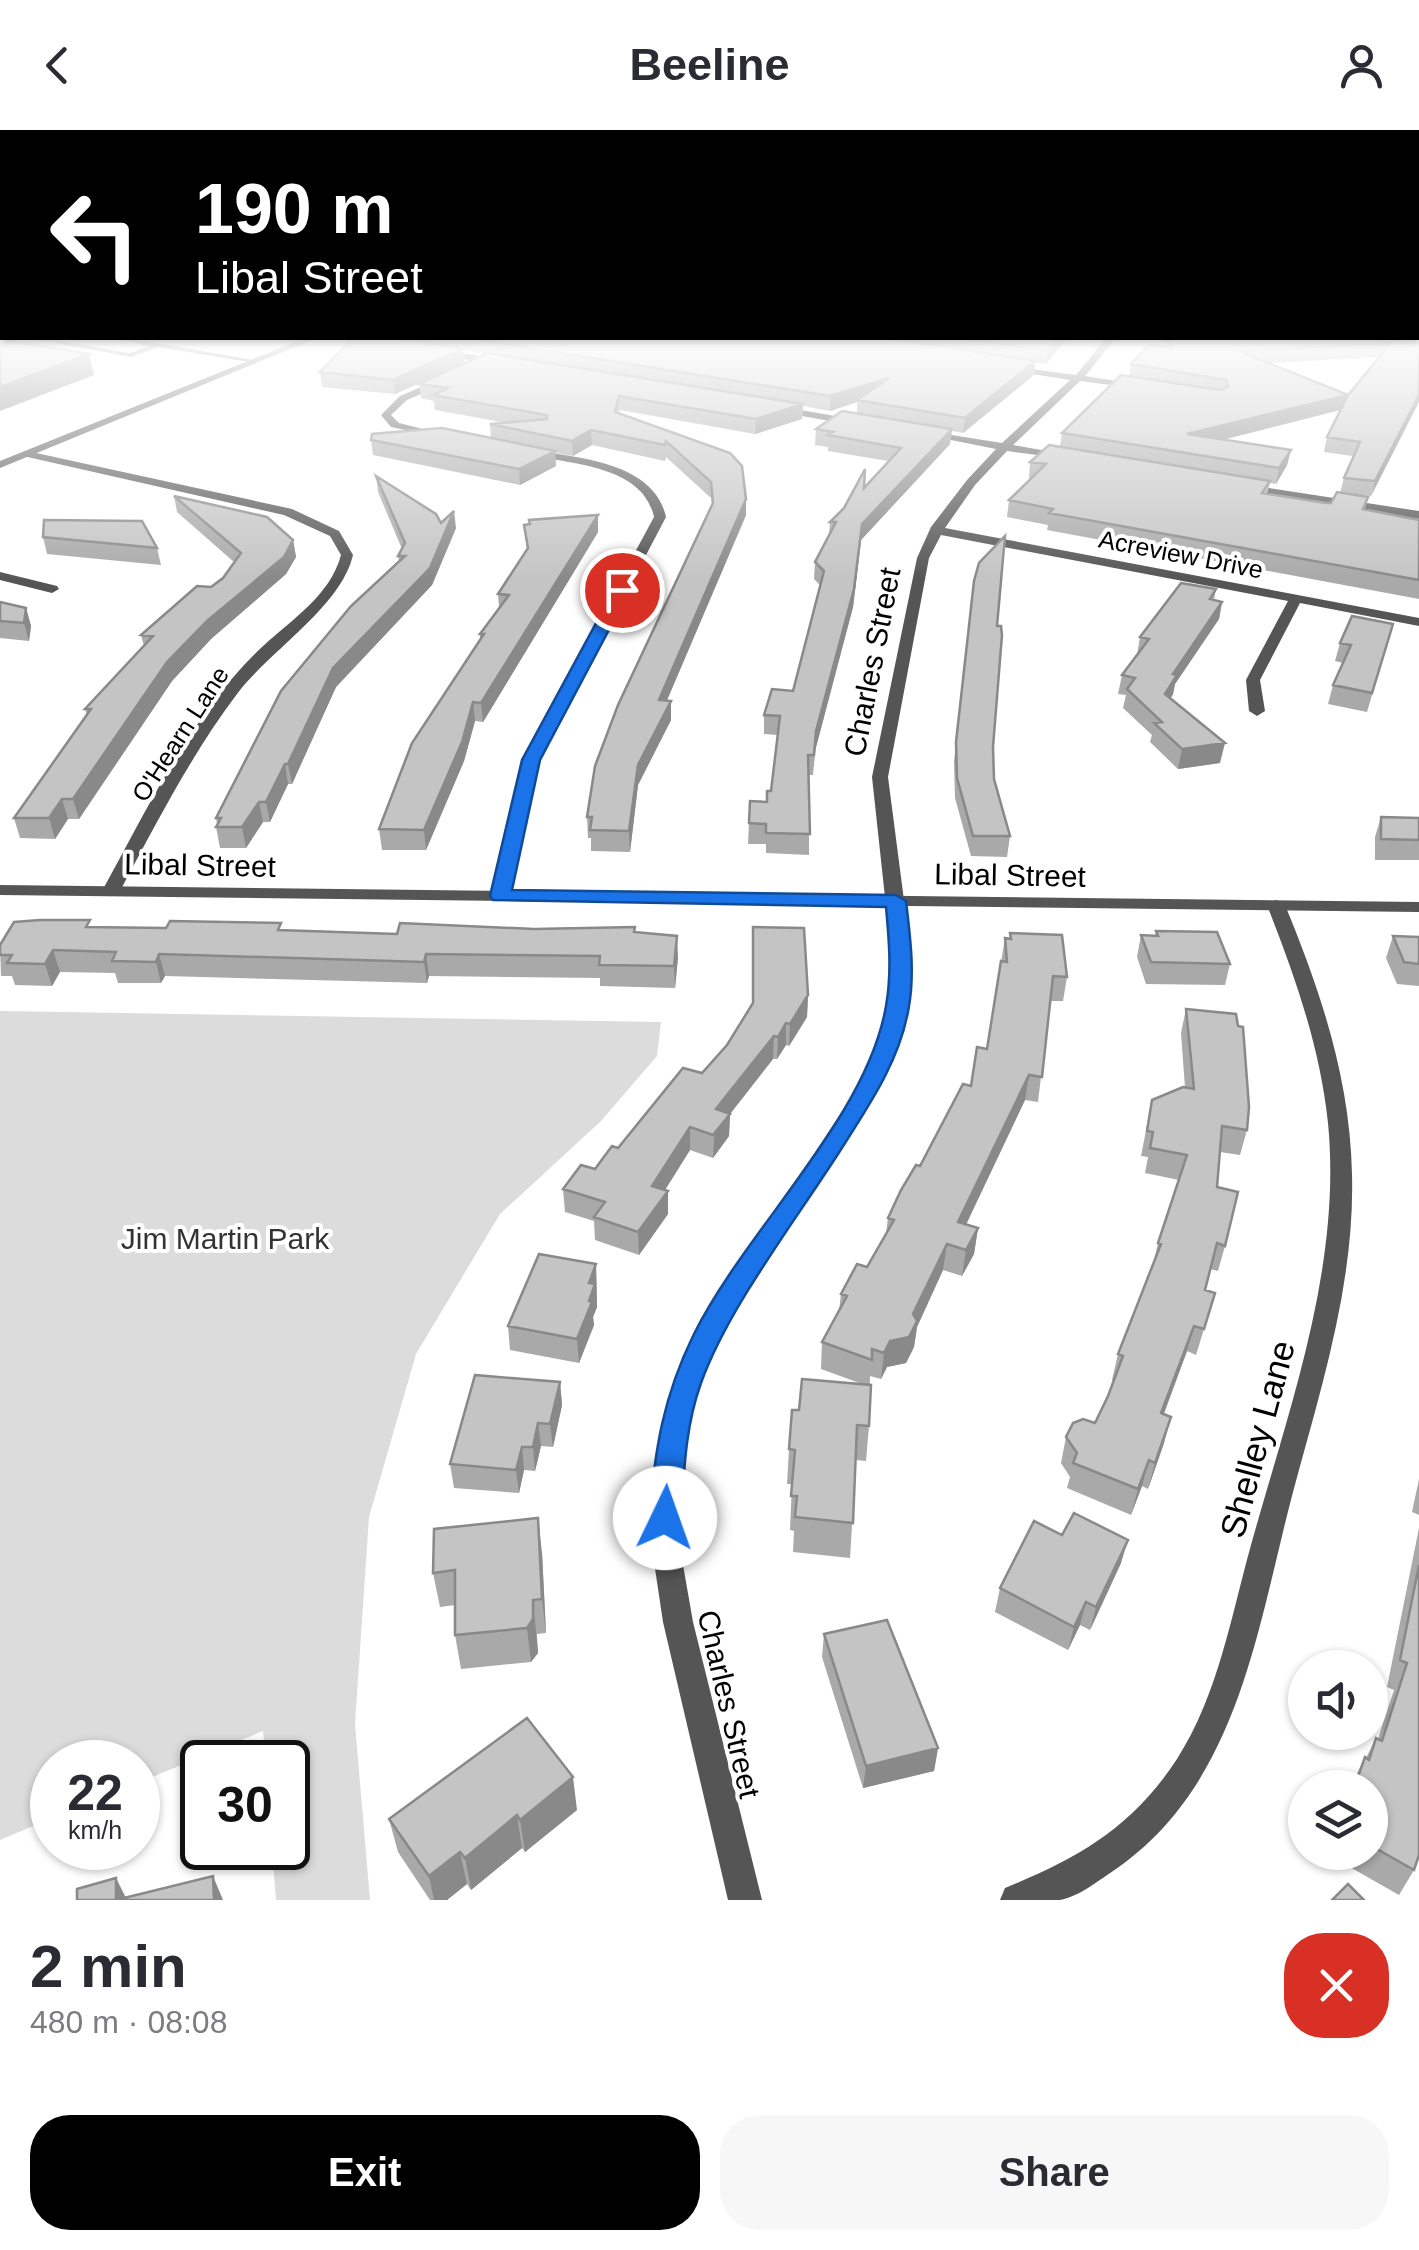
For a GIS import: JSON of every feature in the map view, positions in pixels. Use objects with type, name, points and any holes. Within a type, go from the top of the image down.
[{"type":"street","points":[[0,465],[124,415]]},
{"type":"street","points":[[386,415],[395,425],[444,436]]},
{"type":"street","points":[[809,415],[872,425]]},
{"type":"street","name":"Charles Street","points":[[745,1900],[678,1622],[665,1542],[672,1438],[686,1385],[708,1334],[861,1099],[886,1050],[898,1008],[902,962],[880,777],[915,589],[935,530],[967,484],[1039,415]]},
{"type":"street","points":[[911,431],[1082,460]]},
{"type":"street","points":[[501,896],[531,760],[658,523],[660,509],[651,492],[626,476],[516,450]]},
{"type":"street","name":"O'Hearn Lane","points":[[27,454],[288,512],[335,534],[347,555],[340,579],[254,664],[222,702],[111,892]]},
{"type":"street","points":[[1232,485],[1418,512]]},
{"type":"street","name":"Acreview Drive","points":[[935,530],[1419,622]]},
{"type":"street","points":[[0,576],[52,589]]},
{"type":"street","points":[[1257,711],[1253,680],[1296,599]]},
{"type":"street","name":"Libal Street","points":[[0,890],[1419,907]]},
{"type":"street","name":"Shelley Lane","points":[[1017,1900],[1056,1889],[1104,1859],[1156,1814],[1190,1769],[1220,1708],[1318,1353],[1331,1295],[1340,1222],[1342,1154],[1337,1091],[1325,1032],[1308,978],[1276,905]]},
{"type":"green space","name":"Jim Martin Park","points":[[0,1011],[661,1022],[657,1056],[601,1121],[500,1214],[416,1354],[369,1517],[355,1724],[370,1900],[276,1900],[274,1870],[310,1870],[310,1740],[264,1740],[263,1731],[241,1740],[180,1740],[180,1766],[160,1774],[160,1740],[30,1740],[30,1827],[0,1840]]},
{"type":"building","points":[[547,415],[622,415],[730,453],[742,466],[746,499],[659,700],[671,701],[638,765],[629,831],[590,830],[592,817],[587,817],[595,766],[618,705],[713,503],[711,482],[666,441],[665,445],[591,430],[572,441],[490,424],[547,419]]},
{"type":"building","points":[[730,415],[770,415],[756,419]]},
{"type":"building","points":[[837,415],[864,415],[952,429],[862,524],[854,589],[816,731],[814,755],[808,755],[810,834],[766,833],[766,824],[749,823],[750,801],[767,802],[767,791],[771,791],[780,716],[764,715],[772,689],[793,691],[824,571],[815,562],[836,522],[830,522],[844,508],[865,469],[864,488],[901,448],[828,435],[833,432],[816,429]]},
{"type":"building","points":[[1081,415],[1267,415],[1187,434],[1291,450],[1279,468],[1062,433]]},
{"type":"building","points":[[1338,415],[1409,415],[1375,481],[1344,478],[1360,442],[1327,437]]},
{"type":"building","points":[[442,428],[555,451],[519,469],[371,440],[372,434]]},
{"type":"building","points":[[1049,445],[1270,481],[1262,493],[1326,503],[1331,503],[1337,492],[1368,497],[1363,509],[1419,520],[1419,580],[1049,513],[1053,509],[1009,500],[1046,464],[1030,462]]},
{"type":"building","points":[[376,476],[436,514],[441,523],[454,511],[430,568],[333,668],[266,802],[259,802],[242,827],[216,827],[221,818],[216,818],[281,691],[351,606],[405,556],[398,556],[405,543]]},
{"type":"building","points":[[174,496],[267,517],[293,540],[284,557],[207,621],[167,662],[73,799],[62,799],[49,818],[14,818],[91,709],[85,709],[153,636],[141,635],[197,586],[211,587],[223,578],[241,553]]},
{"type":"building","points":[[598,515],[481,703],[473,702],[462,742],[424,830],[379,829],[412,743],[509,595],[498,594],[528,548],[524,525],[530,524],[529,520]]},
{"type":"building","points":[[44,520],[142,521],[157,548],[43,537]]},
{"type":"building","points":[[1005,536],[993,747],[994,779],[1010,836],[973,836],[957,778],[956,742],[974,581],[979,563]]},
{"type":"building","points":[[1181,583],[1216,589],[1210,599],[1222,602],[1173,674],[1177,675],[1165,694],[1225,743],[1182,749],[1154,723],[1162,722],[1127,689],[1135,678],[1122,675],[1149,639],[1140,637]]},
{"type":"building","points":[[0,602],[26,608],[24,623],[0,621]]},
{"type":"building","points":[[1352,616],[1393,624],[1372,693],[1333,685],[1351,645],[1340,643]]},
{"type":"building","points":[[1381,817],[1419,818],[1419,840],[1381,839]]},
{"type":"building","points":[[90,920],[86,927],[166,928],[170,921],[281,923],[278,930],[397,934],[400,923],[534,929],[635,927],[634,932],[677,936],[674,966],[599,965],[600,956],[426,954],[424,962],[159,954],[156,962],[112,961],[116,952],[53,950],[45,964],[7,963],[12,955],[0,955],[0,945],[14,922]]},
{"type":"building","points":[[753,927],[804,928],[808,995],[790,1024],[786,1023],[778,1037],[774,1036],[716,1109],[730,1114],[713,1135],[690,1127],[652,1186],[668,1191],[638,1232],[594,1217],[605,1202],[563,1189],[581,1165],[595,1169],[612,1146],[618,1148],[683,1068],[702,1073],[727,1045],[753,1003]]},
{"type":"building","points":[[1156,931],[1217,932],[1230,964],[1151,962],[1141,935],[1158,936]]},
{"type":"building","points":[[1010,933],[1062,935],[1067,977],[1053,976],[1042,1077],[1029,1075],[958,1222],[978,1228],[966,1250],[947,1244],[913,1314],[917,1321],[909,1337],[890,1341],[884,1353],[872,1349],[872,1360],[822,1342],[847,1296],[841,1294],[857,1264],[867,1267],[894,1220],[888,1218],[901,1190],[916,1165],[920,1166],[963,1084],[971,1086],[977,1047],[987,1049],[1001,961],[1007,962],[1005,938],[1011,939]]},
{"type":"building","points":[[1393,936],[1419,937],[1419,964],[1404,962]]},
{"type":"building","points":[[1186,1009],[1236,1014],[1238,1026],[1243,1027],[1247,1130],[1222,1126],[1217,1187],[1238,1192],[1225,1246],[1217,1243],[1205,1290],[1215,1293],[1204,1329],[1194,1326],[1161,1413],[1171,1417],[1155,1463],[1149,1460],[1138,1489],[1073,1463],[1077,1453],[1066,1437],[1073,1423],[1083,1419],[1095,1423],[1108,1396],[1123,1356],[1118,1354],[1161,1244],[1158,1243],[1187,1155],[1150,1148],[1153,1132],[1147,1131],[1152,1100],[1183,1087],[1194,1089]]},
{"type":"building","points":[[539,1254],[596,1264],[589,1283],[595,1284],[589,1301],[592,1302],[577,1339],[508,1326]]},
{"type":"building","points":[[475,1375],[560,1382],[550,1424],[538,1423],[533,1447],[522,1447],[516,1470],[450,1464]]},
{"type":"building","points":[[802,1379],[871,1385],[869,1426],[857,1425],[853,1523],[795,1517],[797,1496],[791,1496],[795,1450],[789,1449],[792,1410],[799,1410]]},
{"type":"building","points":[[1074,1513],[1128,1540],[1096,1607],[1086,1602],[1074,1627],[1000,1588],[1034,1521],[1062,1535]]},
{"type":"building","points":[[538,1518],[542,1599],[533,1600],[533,1619],[527,1628],[455,1635],[455,1570],[433,1573],[434,1529]]},
{"type":"building","points":[[1419,1565],[1419,1855],[1414,1870],[1388,1855],[1388,1770],[1360,1770],[1372,1750],[1388,1750],[1388,1722],[1407,1663],[1400,1660]]},
{"type":"building","points":[[887,1620],[938,1748],[866,1766],[824,1634]]},
{"type":"building","points":[[527,1718],[573,1777],[520,1820],[517,1815],[465,1858],[460,1852],[429,1876],[389,1819]]},
{"type":"building","points":[[213,1876],[214,1900],[116,1900]]},
{"type":"building","points":[[116,1878],[116,1900],[77,1900],[77,1889]]},
{"type":"building","points":[[1348,1884],[1364,1900],[1332,1900]]},
{"type":"route","points":[[622,590],[531,760],[501,896],[896,901],[902,962],[898,1008],[886,1050],[861,1099],[708,1334],[686,1385],[672,1438],[665,1518]]}]
